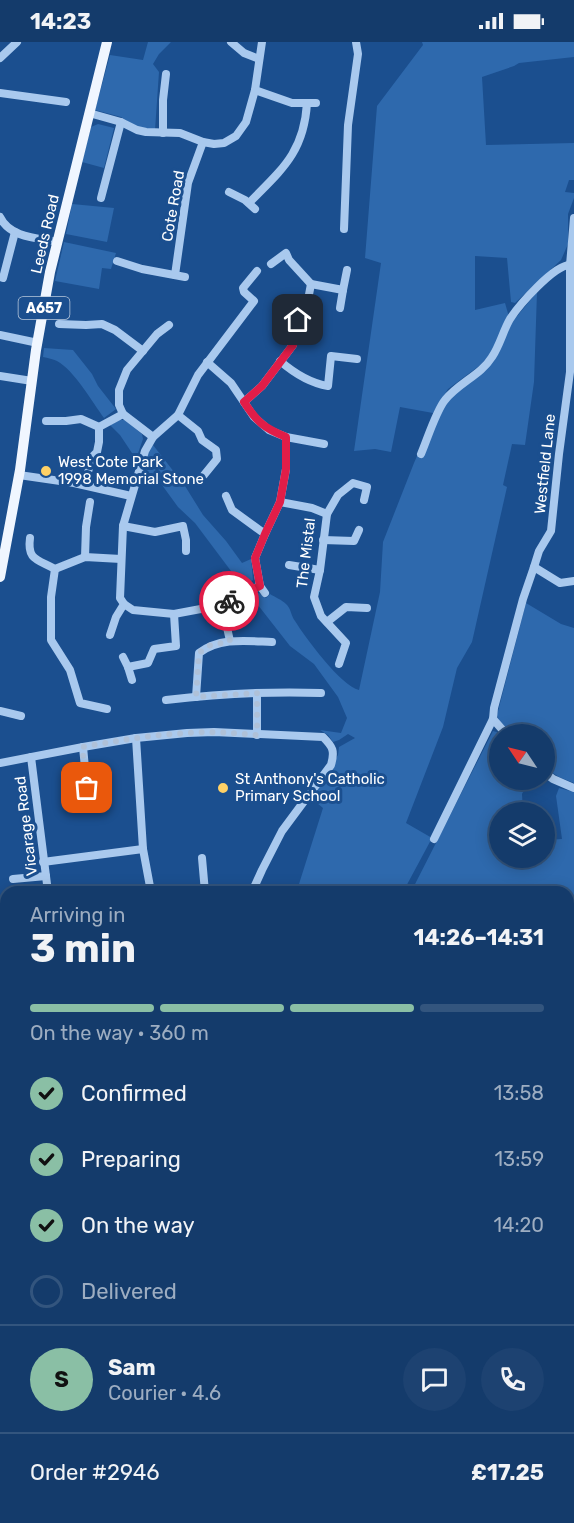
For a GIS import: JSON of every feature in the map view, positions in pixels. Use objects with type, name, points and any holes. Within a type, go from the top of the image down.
[{"type":"main road","name":"Leeds Road","points":[[0,577],[19,475],[50,272],[107,42]]},
{"type":"street","points":[[0,58],[17,42]]},
{"type":"street","points":[[231,42],[243,53],[259,59]]},
{"type":"street","points":[[89,113],[154,134],[180,134],[203,142],[224,143],[239,133],[246,122],[255,90],[262,42]]},
{"type":"street","points":[[344,229],[348,125],[358,54],[356,42]]},
{"type":"street","points":[[163,133],[166,75]]},
{"type":"street","points":[[230,192],[252,206],[293,154],[311,103],[288,102],[255,90]]},
{"type":"street","points":[[0,93],[66,102]]},
{"type":"street","points":[[101,198],[121,122]]},
{"type":"street","name":"Cote Road","points":[[175,275],[188,183],[203,142]]},
{"type":"street","points":[[0,217],[5,226],[15,232],[58,242]]},
{"type":"street","name":"Westfield Lane","points":[[435,839],[493,719],[523,599],[539,551],[551,531],[559,454],[572,373],[570,265],[574,218]]},
{"type":"street","points":[[3,278],[15,232]]},
{"type":"street","points":[[271,264],[286,253],[289,260],[311,284],[343,290]]},
{"type":"street","points":[[117,261],[142,269],[185,277]]},
{"type":"street","points":[[421,454],[444,401],[492,358],[509,320],[544,280],[563,265],[570,265]]},
{"type":"street","points":[[340,308],[347,270]]},
{"type":"street","points":[[257,271],[243,288],[244,292],[254,301],[198,375],[178,415],[153,437],[145,451],[123,526],[120,598],[124,604],[133,610],[174,614],[222,605],[239,595],[262,590],[255,558],[280,502],[286,469],[286,437]]},
{"type":"street","points":[[244,402],[262,386],[293,345],[298,320],[307,305],[311,284]]},
{"type":"street","points":[[59,324],[102,324],[115,330],[143,351]]},
{"type":"street","points":[[153,437],[123,414],[119,405],[119,390],[127,370],[157,334],[169,325]]},
{"type":"street","points":[[0,335],[38,343]]},
{"type":"street","points":[[280,361],[292,372],[317,384],[328,386],[331,356],[357,359]]},
{"type":"street","points":[[207,362],[231,383],[254,417],[269,430],[286,437],[324,444]]},
{"type":"street","points":[[0,376],[32,381]]},
{"type":"street","points":[[99,427],[123,414]]},
{"type":"street","points":[[178,415],[198,430],[202,440],[216,450],[217,459],[204,474]]},
{"type":"street","points":[[46,421],[81,419],[99,427]]},
{"type":"street","points":[[88,472],[92,457],[97,452],[99,427]]},
{"type":"street","points":[[19,475],[74,483],[131,496]]},
{"type":"street","points":[[327,514],[338,495],[353,483],[367,487],[364,500]]},
{"type":"street","points":[[226,496],[232,510],[265,534]]},
{"type":"street","points":[[85,557],[90,502]]},
{"type":"street","name":"The Mistal","points":[[280,502],[312,508],[327,514],[314,597],[321,616],[346,644],[339,664]]},
{"type":"street","points":[[123,526],[156,532],[183,526],[186,551]]},
{"type":"street","points":[[323,540],[354,542],[359,530]]},
{"type":"street","points":[[30,538],[28,550],[32,556],[55,569]]},
{"type":"street","points":[[55,569],[85,557],[121,560]]},
{"type":"street","points":[[289,566],[320,570]]},
{"type":"street","points":[[534,567],[560,583],[574,582]]},
{"type":"street","points":[[55,569],[51,597],[51,640],[70,670],[80,703],[107,709]]},
{"type":"street","points":[[110,635],[116,617],[124,604]]},
{"type":"street","points":[[222,605],[230,641]]},
{"type":"street","points":[[327,622],[346,607],[367,608]]},
{"type":"street","points":[[129,667],[148,663],[154,649],[176,646],[174,614]]},
{"type":"street","points":[[196,697],[199,653],[208,646],[230,641],[272,642]]},
{"type":"street","points":[[123,657],[129,667],[132,680]]},
{"type":"street","points":[[257,693],[257,735]]},
{"type":"street","points":[[166,700],[257,693],[321,693]]},
{"type":"street","points":[[0,711],[21,716]]},
{"type":"street","points":[[493,719],[497,724]]},
{"type":"street","points":[[0,763],[136,738],[187,733],[323,737],[332,746],[334,755],[331,765],[282,831],[255,886]]},
{"type":"street","points":[[136,738],[143,849],[150,886]]},
{"type":"street","points":[[82,747],[89,809]]},
{"type":"street","name":"Vicarage Road","points":[[31,757],[47,886]]},
{"type":"street","points":[[555,780],[574,788]]},
{"type":"street","points":[[43,862],[143,849]]},
{"type":"street","points":[[202,858],[204,886]]},
{"type":"street","points":[[13,879],[46,876]]},
{"type":"shaded area","points":[[148,42],[171,42],[153,64],[159,72],[155,130],[141,130],[121,117],[95,110],[110,55],[143,60]]},
{"type":"shaded area","points":[[422,42],[574,42],[574,57],[519,63],[482,77],[486,145],[574,143],[574,180],[569,180],[565,192],[574,193],[568,214],[568,244],[561,260],[515,303],[511,302],[507,258],[475,256],[475,310],[505,303],[509,317],[492,353],[479,366],[448,389],[433,413],[400,407],[391,452],[375,449],[354,451],[381,263],[365,258],[377,106],[423,45]]},
{"type":"shaded area","points":[[98,124],[114,128],[104,168],[82,162],[91,127]]},
{"type":"shaded area","points":[[72,204],[114,208],[107,242],[66,234]]},
{"type":"shaded area","points":[[64,242],[116,253],[111,269],[102,268],[99,289],[55,281]]},
{"type":"shaded area","points":[[537,292],[534,382],[525,445],[512,444],[503,485],[507,487],[472,642],[457,668],[443,727],[406,823],[432,838],[406,886],[298,886],[323,808],[311,798],[338,755],[339,747],[355,738],[348,734],[333,742],[320,730],[341,733],[347,718],[338,697],[314,664],[290,646],[250,595],[259,593],[266,598],[270,594],[284,603],[333,671],[351,687],[359,690],[380,592],[383,542],[414,463],[433,419],[459,389],[473,378],[509,326]]},
{"type":"shaded area","points":[[44,348],[73,350],[116,409],[104,418],[83,387],[63,365],[43,357]]},
{"type":"shaded area","points":[[119,420],[125,420],[142,434],[143,439],[136,459],[120,435],[110,425]]},
{"type":"shaded area","points":[[153,445],[185,486],[203,515],[242,563],[251,559],[253,580],[239,589],[231,571],[195,523],[178,507],[154,474],[143,472],[149,449]]},
{"type":"shaded area","points":[[526,603],[561,624],[574,628],[574,783],[555,774],[555,724],[501,724],[497,715]]},
{"type":"shaded area","points":[[489,739],[489,790],[524,790],[522,802],[489,802],[489,868],[555,868],[555,839],[562,839],[556,796],[559,788],[574,792],[574,886],[414,886]]},
{"type":"way so far","points":[[87,788],[82,747],[187,733],[257,735],[257,693],[196,697],[199,653],[208,646],[230,641],[222,605],[229,601]]},
{"type":"place","name":"West Cote Park 1998 Memorial Stone","points":[[46,471]]},
{"type":"place","name":"St Anthony's Catholic Primary School","points":[[223,788]]},
{"type":"route","points":[[229,601],[260,586],[255,558],[280,502],[286,469],[286,437],[269,430],[254,417],[244,402],[262,386],[293,345],[298,320]]}]
